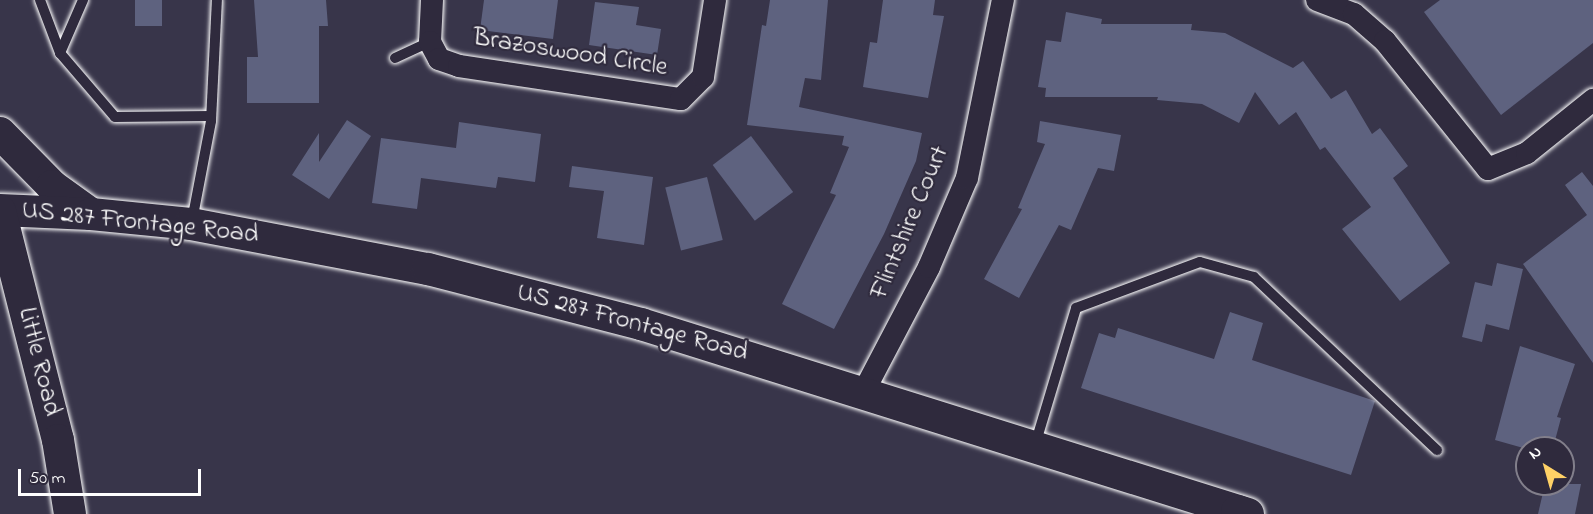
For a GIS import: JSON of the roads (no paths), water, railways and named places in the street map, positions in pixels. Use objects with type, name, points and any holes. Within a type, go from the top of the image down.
[{"type":"main road","points":[[0,133],[52,186],[91,214]]},
{"type":"main road","name":"US 287 Frontage Road","points":[[0,211],[91,214],[191,224],[428,269],[641,324],[864,391],[1243,513]]},
{"type":"main road","name":"Little Road","points":[[0,211],[58,440],[70,514]]},
{"type":"street","points":[[430,42],[432,0]]},
{"type":"street","name":"Brazoswood Circle","points":[[430,42],[439,59],[459,66],[681,99],[703,77],[715,0]]},
{"type":"street","name":"Flintshire Court","points":[[864,391],[929,267],[967,178],[1003,0]]},
{"type":"street","points":[[1317,0],[1354,14],[1385,41],[1488,169],[1527,153],[1593,100]]},
{"type":"lane","points":[[40,0],[60,53],[115,117],[211,116]]},
{"type":"lane","points":[[60,53],[83,0]]},
{"type":"lane","points":[[191,224],[211,116],[217,0]]},
{"type":"lane","points":[[395,58],[430,42]]},
{"type":"lane","points":[[1035,445],[1076,308],[1200,262],[1254,277],[1437,450]]}]
